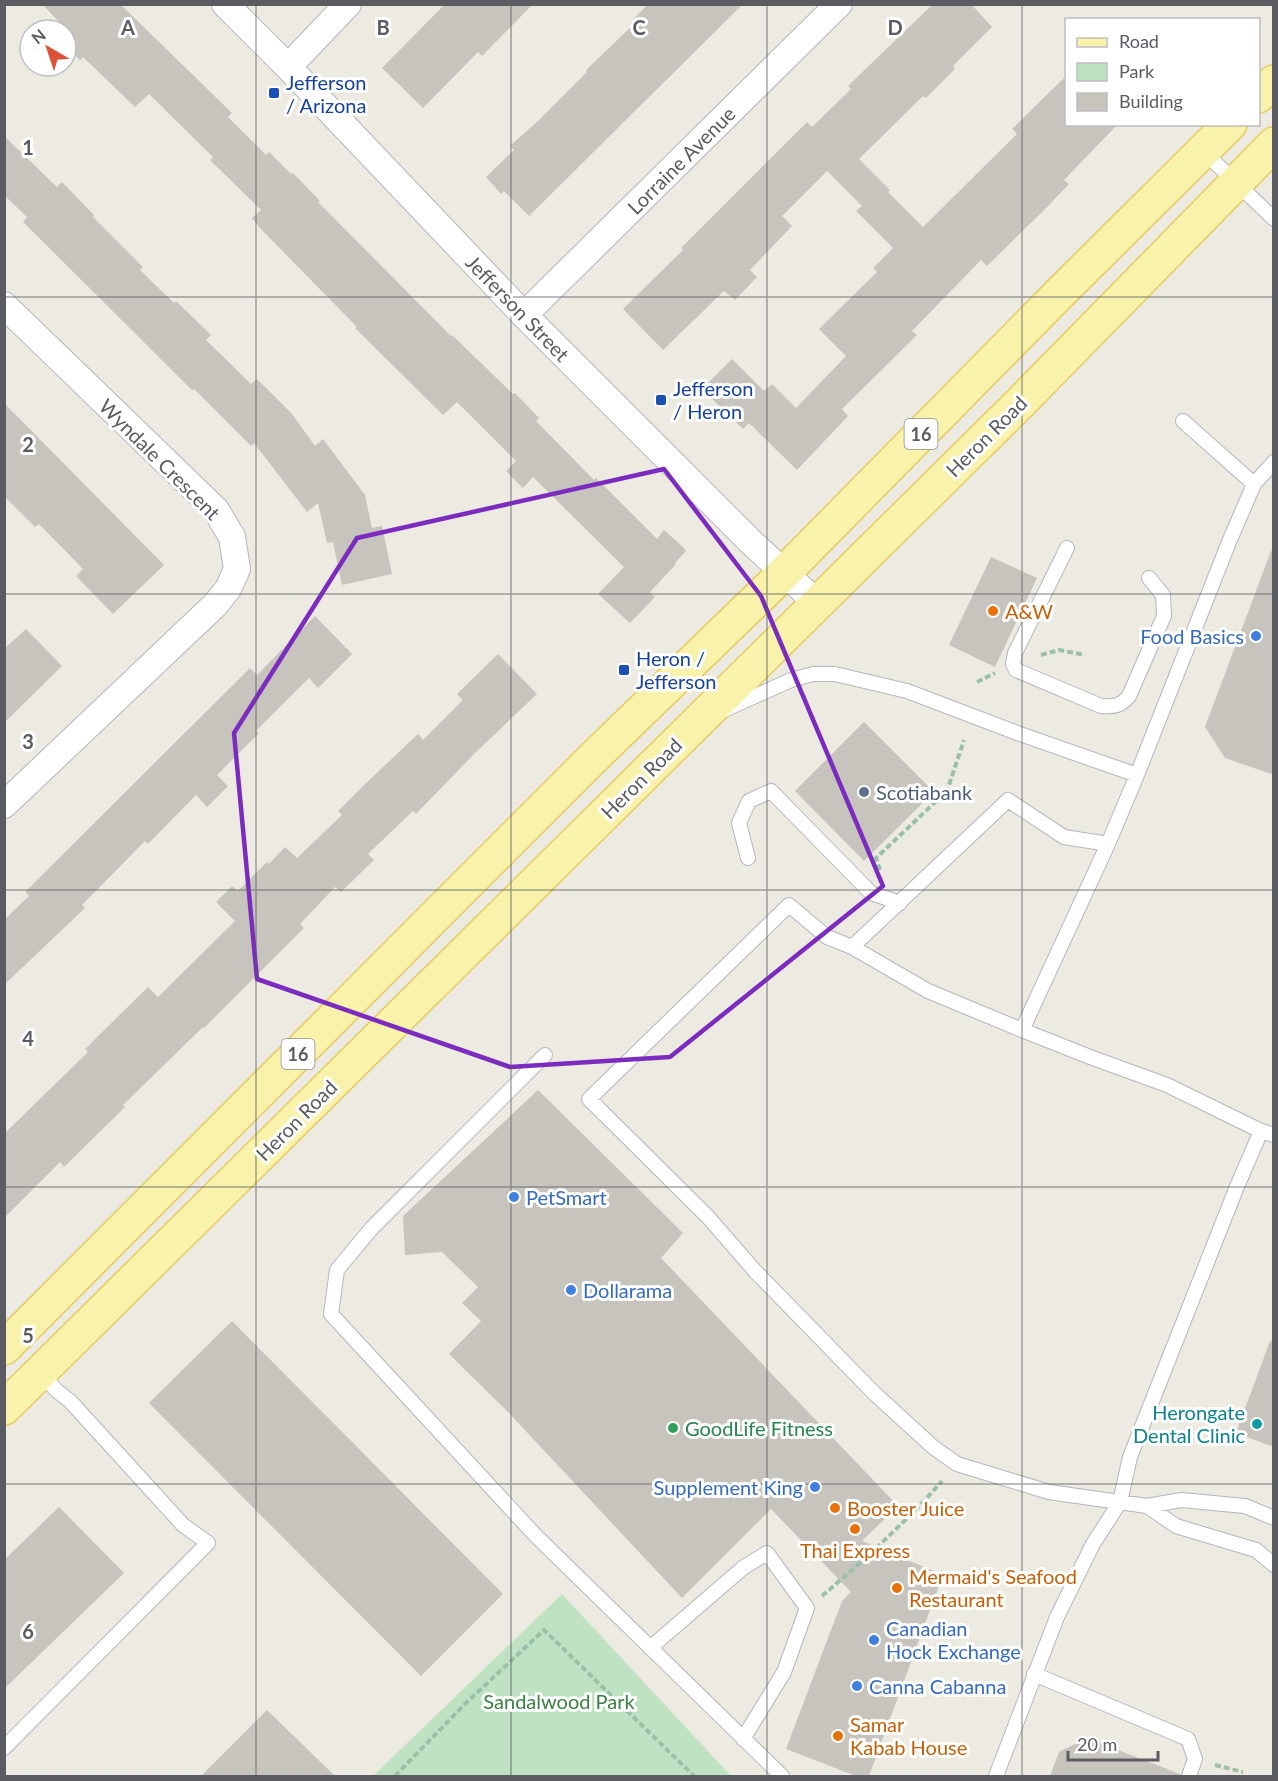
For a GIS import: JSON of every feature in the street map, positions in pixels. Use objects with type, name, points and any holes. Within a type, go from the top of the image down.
[{"type":"main road","points":[[1260,94],[1274,82]]},
{"type":"main road","name":"16","points":[[4,1347],[591,760],[784,573],[1058,294],[1228,126]]},
{"type":"main road","name":"Heron Road","points":[[4,1408],[1020,403],[1274,144]]},
{"type":"street","name":"Jefferson Street","points":[[225,4],[524,315],[818,604]]},
{"type":"street","points":[[288,67],[348,4]]},
{"type":"street","name":"Lorraine Avenue","points":[[524,315],[839,4]]},
{"type":"street","name":"Wyndale Crescent","points":[[4,305],[216,510],[232,537],[237,569],[228,589],[215,605],[4,805]]},
{"type":"lane","points":[[1203,151],[1274,219]]},
{"type":"lane","points":[[1183,421],[1254,484]]},
{"type":"lane","points":[[1022,1030],[1108,844],[1228,542],[1254,484],[1274,462]]},
{"type":"lane","points":[[1067,548],[1015,653],[1013,664],[1017,670],[1101,706],[1111,707],[1122,704],[1129,696],[1164,616],[1163,595],[1149,578]]},
{"type":"lane","points":[[698,722],[791,680],[813,674],[835,674],[908,691],[1137,775]]},
{"type":"lane","points":[[748,858],[740,823],[749,801],[771,791],[871,893],[900,903]]},
{"type":"lane","points":[[852,947],[1008,800],[1064,837],[1108,844]]},
{"type":"lane","points":[[996,1776],[1057,1617],[1093,1544],[1120,1502],[1130,1458],[1236,1189],[1267,1133],[1167,1084],[1090,1057],[928,991],[852,947],[827,937],[789,905],[589,1099],[708,1217],[755,1271],[874,1393],[933,1447],[957,1464],[1049,1492],[1120,1502],[1147,1506],[1181,1500],[1245,1506],[1274,1518]]},
{"type":"lane","points":[[545,1055],[371,1229],[337,1270],[331,1314],[536,1536],[782,1776]]},
{"type":"lane","points":[[4,1748],[208,1543],[183,1525],[70,1401],[57,1391],[40,1372]]},
{"type":"lane","points":[[1147,1506],[1176,1526],[1256,1550],[1274,1565]]},
{"type":"lane","points":[[650,1648],[744,1567],[767,1553],[807,1608],[784,1672],[743,1739]]},
{"type":"lane","points":[[1034,1674],[1188,1739],[1195,1760],[1189,1776]]},
{"type":"path","points":[[884,879],[876,858],[947,791],[964,740]]},
{"type":"path","points":[[807,1608],[849,1573],[925,1501],[957,1464]]},
{"type":"path","points":[[395,1776],[467,1702],[544,1630],[694,1776]]},
{"type":"highlighted area","points":[[664,469],[761,596],[883,886],[670,1057],[510,1067],[257,979],[234,733],[357,538]]},
{"type":"green space","name":"Sandalwood Park","points":[[562,1594],[731,1776],[373,1776]]},
{"type":"building","points":[[42,4],[120,4],[232,113],[228,117],[266,155],[269,152],[291,174],[293,173],[320,201],[318,202],[451,336],[513,394],[515,393],[539,418],[536,421],[594,480],[596,478],[657,539],[664,530],[684,548],[686,551],[676,564],[650,592],[655,597],[630,623],[598,594],[624,567],[533,477],[523,488],[506,471],[516,461],[457,402],[443,415],[355,328],[357,327],[260,228],[252,218],[261,210],[210,160],[213,157],[149,94],[135,107],[83,57],[80,60],[78,58],[78,18],[55,18]]},
{"type":"building","points":[[445,4],[533,4],[482,56],[478,52],[423,108],[382,68]]},
{"type":"building","points":[[648,4],[743,4],[529,216],[504,191],[501,194],[486,177],[514,150],[510,146],[538,121],[634,24],[631,22]]},
{"type":"building","points":[[933,4],[971,4],[992,27],[953,66],[955,69],[926,98],[923,96],[859,159],[923,227],[1017,134],[1012,129],[1065,77],[1065,126],[1116,126],[1064,180],[1069,184],[1046,208],[987,266],[981,260],[912,331],[917,335],[842,409],[848,416],[797,470],[749,423],[743,429],[702,389],[732,359],[764,391],[772,384],[796,408],[846,356],[819,329],[877,272],[873,268],[893,248],[856,211],[862,206],[827,171],[782,216],[792,226],[750,270],[757,277],[735,300],[724,291],[663,350],[623,309],[807,122],[812,127],[851,89],[848,86]]},
{"type":"building","points":[[4,136],[57,187],[62,182],[143,267],[140,270],[211,335],[206,340],[251,384],[257,379],[292,414],[315,446],[323,439],[365,495],[372,528],[382,526],[392,574],[342,585],[333,542],[327,543],[318,503],[307,512],[254,443],[251,446],[194,389],[192,390],[23,222],[27,217],[4,195]]},
{"type":"building","points":[[4,403],[164,565],[113,614],[76,576],[83,569],[39,524],[35,527],[4,496]]},
{"type":"building","name":"Food Basics","points":[[1271,551],[1274,551],[1274,775],[1225,758],[1205,727]]},
{"type":"building","name":"A&W","points":[[991,557],[1037,578],[995,667],[949,645]]},
{"type":"building","points":[[315,616],[352,654],[318,688],[309,678],[256,731],[259,733],[217,775],[228,786],[207,807],[196,795],[148,844],[145,841],[82,905],[85,908],[4,985],[4,920],[29,896],[25,892],[250,668],[257,675]]},
{"type":"building","points":[[26,629],[62,666],[4,723],[4,649]]},
{"type":"building","points":[[498,654],[537,694],[416,814],[413,811],[368,854],[374,860],[341,892],[335,887],[300,924],[304,928],[123,1105],[125,1107],[64,1167],[60,1162],[4,1218],[4,1134],[88,1052],[85,1049],[148,987],[158,997],[235,921],[216,902],[232,886],[238,891],[285,847],[297,858],[342,815],[338,811],[362,787],[418,734],[423,740],[463,700],[457,694]]},
{"type":"building","name":"Scotiabank","points":[[864,722],[934,792],[864,861],[795,791]]},
{"type":"building","points":[[538,1090],[683,1233],[661,1258],[898,1506],[862,1541],[943,1575],[869,1776],[856,1776],[786,1749],[842,1601],[851,1592],[771,1509],[682,1598],[507,1411],[449,1354],[481,1321],[462,1303],[478,1287],[442,1252],[405,1255],[403,1216]]},
{"type":"building","points":[[232,1321],[503,1594],[421,1676],[149,1403]]},
{"type":"building","points":[[1270,1341],[1274,1341],[1274,1447],[1236,1433]]},
{"type":"building","points":[[59,1507],[124,1573],[4,1689],[4,1560]]},
{"type":"building","points":[[267,1710],[335,1776],[201,1776]]},
{"type":"building","points":[[1087,1738],[1180,1774],[1180,1776],[1050,1776],[1059,1752]]},
{"type":"place","name":"Jefferson / Arizona","points":[[274,93]]},
{"type":"place","name":"Jefferson / Heron","points":[[661,400]]},
{"type":"place","name":"A&W","points":[[993,611]]},
{"type":"place","name":"Food Basics","points":[[1256,636]]},
{"type":"place","name":"Heron / Jefferson","points":[[624,670]]},
{"type":"place","name":"Scotiabank","points":[[864,792]]},
{"type":"place","name":"PetSmart","points":[[514,1197]]},
{"type":"place","name":"Dollarama","points":[[571,1290]]},
{"type":"place","name":"Herongate Dental Clinic","points":[[1257,1424]]},
{"type":"place","name":"GoodLife Fitness","points":[[673,1428]]},
{"type":"place","name":"Supplement King","points":[[815,1487]]},
{"type":"place","name":"Booster Juice","points":[[835,1508]]},
{"type":"place","name":"Thai Express","points":[[855,1529]]},
{"type":"place","name":"Mermaid's Seafood Restaurant","points":[[897,1588]]},
{"type":"place","name":"Canadian Hock Exchange","points":[[874,1640]]},
{"type":"place","name":"Canna Cabanna","points":[[857,1686]]},
{"type":"place","name":"Samar Kabab House","points":[[838,1736]]}]
